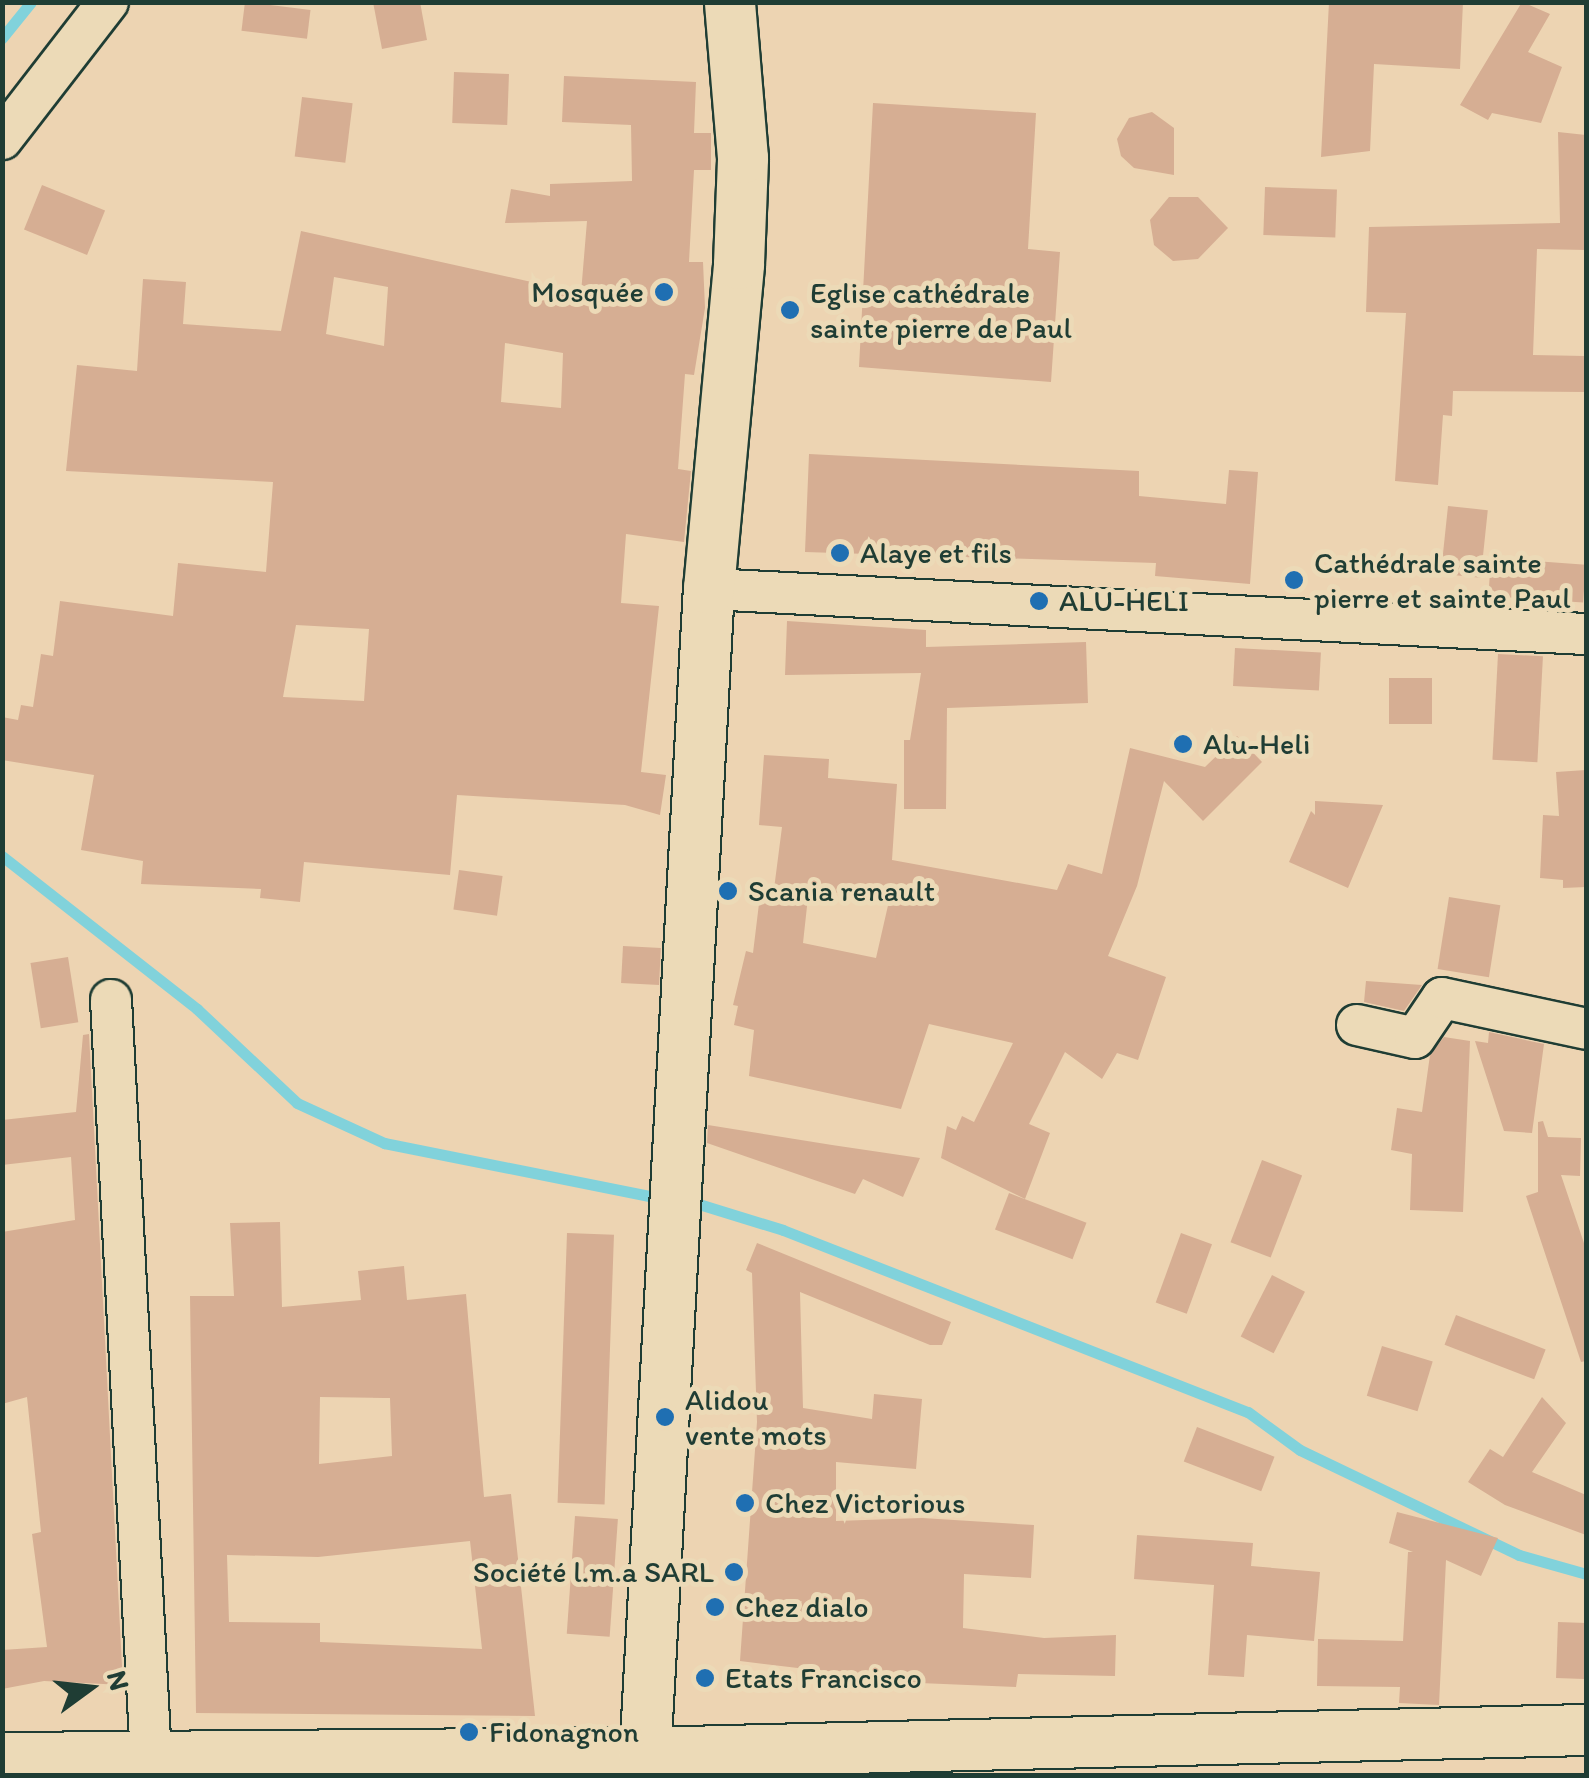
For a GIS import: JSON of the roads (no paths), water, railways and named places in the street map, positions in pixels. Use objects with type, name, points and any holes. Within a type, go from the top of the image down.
[{"type":"street","points":[[2,139],[108,2]]},
{"type":"street","points":[[644,1764],[710,589],[743,158],[730,2]]},
{"type":"street","points":[[710,589],[1586,634]]},
{"type":"street","points":[[1358,1025],[1415,1038],[1442,998],[1586,1029]]},
{"type":"street","points":[[111,1000],[151,1767]]},
{"type":"street","points":[[2,1758],[151,1767],[1046,1760],[1586,1730]]},
{"type":"waterway","points":[[2,38],[31,2]]},
{"type":"waterway","points":[[2,856],[197,1009],[297,1103],[384,1143],[665,1199]]},
{"type":"waterway","points":[[689,1201],[783,1230],[1248,1412],[1300,1450],[1519,1555],[1586,1574]]},
{"type":"place","name":"Mosquée","points":[[664,292]]},
{"type":"place","name":"Eglise cathédrale sainte pierre de Paul","points":[[790,310]]},
{"type":"place","name":"Alaye et fils","points":[[840,553]]},
{"type":"place","name":"Cathédrale sainte pierre et sainte Paul","points":[[1294,580]]},
{"type":"place","name":"ALU-HELI","points":[[1039,601]]},
{"type":"place","name":"Alu-Heli","points":[[1183,744]]},
{"type":"place","name":"Scania renault","points":[[728,891]]},
{"type":"place","name":"Alidou vente mots","points":[[665,1417]]},
{"type":"place","name":"Chez Victorious","points":[[745,1503]]},
{"type":"place","name":"Société l.m.a SARL","points":[[734,1572]]},
{"type":"place","name":"Chez dialo","points":[[715,1607]]},
{"type":"place","name":"Etats Francisco","points":[[705,1678]]},
{"type":"place","name":"Fidonagnon","points":[[469,1732]]}]
